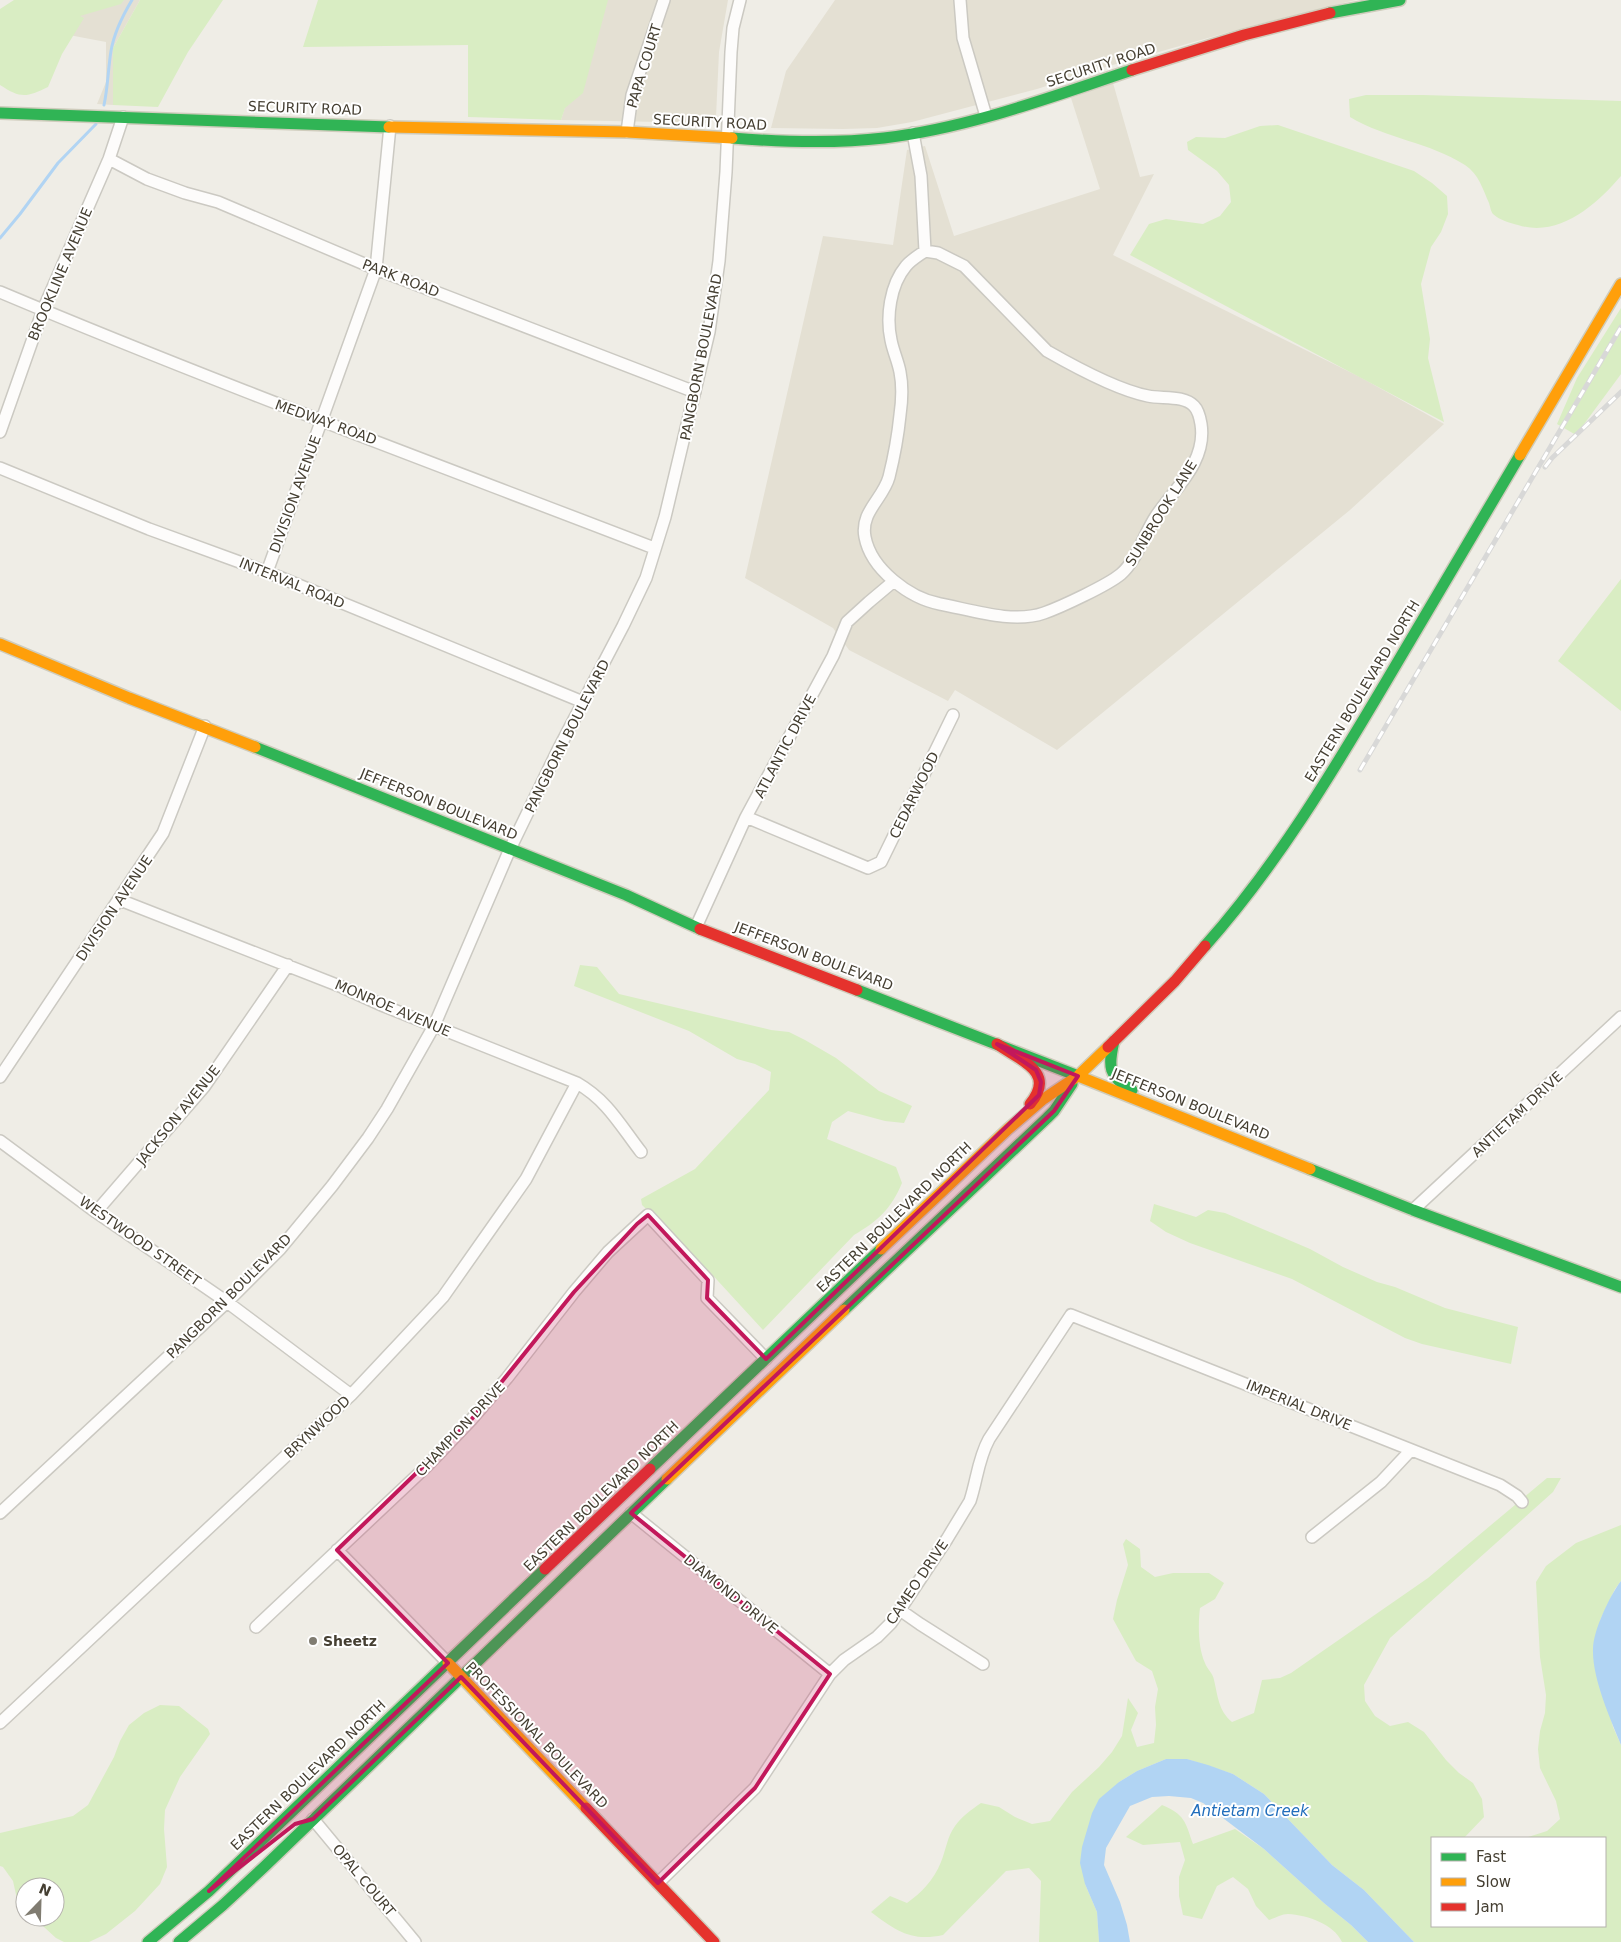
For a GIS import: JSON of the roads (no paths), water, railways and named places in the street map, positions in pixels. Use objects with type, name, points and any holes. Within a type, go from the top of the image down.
[{"type":"main road","name":"SECURITY ROAD","points":[[0,113],[627,132],[727,138],[844,141],[913,134],[986,116],[1248,34],[1356,6],[1400,0]]},
{"type":"main road","name":"EASTERN BOULEVARD NORTH","points":[[148,1942],[209,1891],[1008,1129],[1042,1100],[1078,1076],[1174,981],[1227,922],[1309,809],[1349,745],[1621,284]]},
{"type":"main road","name":"JEFFERSON BOULEVARD","points":[[0,644],[129,698],[205,726],[626,895],[696,927],[1176,1114],[1413,1210],[1621,1286]]},
{"type":"main road","points":[[1114,1041],[1110,1058],[1110,1069],[1118,1082],[1176,1114]]},
{"type":"main road","points":[[997,1044],[1036,1070],[1042,1082],[1038,1095],[1008,1129]]},
{"type":"main road","name":"EASTERN BOULEVARD NORTH","points":[[179,1942],[223,1905],[631,1513],[1054,1111],[1078,1076]]},
{"type":"main road","points":[[708,1441],[715,1423],[764,1374],[768,1367],[766,1359]]},
{"type":"main road","points":[[631,1513],[629,1504],[635,1493],[694,1437],[706,1417]]},
{"type":"main road","name":"PROFESSIONAL BOULEVARD","points":[[448,1663],[714,1942]]},
{"type":"main road","points":[[209,1891],[254,1859],[296,1824],[313,1819],[312,1812],[316,1803],[331,1788],[377,1730]]},
{"type":"street","name":"PAPA COURT","points":[[627,132],[632,95],[664,0]]},
{"type":"street","name":"PANGBORN BOULEVARD","points":[[0,1513],[227,1302],[280,1249],[332,1186],[387,1109],[434,1026],[510,848],[646,578],[665,517],[709,332],[720,260],[732,36],[740,0]]},
{"type":"street","points":[[960,0],[963,38],[986,116]]},
{"type":"street","name":"BROOKLINE AVENUE","points":[[0,432],[43,310],[109,159],[123,117]]},
{"type":"street","name":"DIVISION AVENUE","points":[[266,572],[376,269],[390,126]]},
{"type":"street","points":[[913,134],[921,176],[925,251]]},
{"type":"street","name":"PARK ROAD","points":[[109,159],[147,179],[185,193],[218,202],[376,269],[695,392]]},
{"type":"street","name":"SUNBROOK LANE","points":[[925,251],[938,253],[964,266],[1047,351],[1059,358],[1126,390],[1147,396],[1181,400],[1195,407],[1200,418],[1201,437],[1193,467],[1156,517],[1126,568],[1111,581],[1064,604],[1033,616],[1012,617],[930,602],[908,592],[894,582],[870,554],[864,537],[864,526],[866,516],[883,491],[889,478],[902,402],[900,369],[889,332],[890,306],[895,288],[904,269],[925,251]]},
{"type":"street","name":"MEDWAY ROAD","points":[[0,292],[251,394],[654,548]]},
{"type":"street","name":"INTERVAL ROAD","points":[[0,468],[149,529],[266,572],[583,702]]},
{"type":"street","name":"ATLANTIC DRIVE","points":[[696,927],[746,817],[833,656],[847,622],[868,602],[894,582]]},
{"type":"street","name":"CEDARWOOD","points":[[746,817],[868,868],[881,862],[953,715]]},
{"type":"street","name":"DIVISION AVENUE","points":[[0,1078],[163,833],[205,726]]},
{"type":"street","name":"MONROE AVENUE","points":[[120,900],[288,965],[577,1083],[593,1092],[604,1102],[641,1152]]},
{"type":"street","name":"JACKSON AVENUE","points":[[96,1212],[204,1087],[288,965]]},
{"type":"street","name":"ANTIETAM DRIVE","points":[[1413,1210],[1621,1017]]},
{"type":"street","name":"BRYNWOOD","points":[[0,1723],[351,1395],[443,1297],[526,1179],[577,1083]]},
{"type":"street","name":"WESTWOOD STREET","points":[[0,1141],[96,1212],[227,1302],[351,1395]]},
{"type":"street","name":"CHAMPION DRIVE","points":[[256,1627],[428,1466],[507,1378],[574,1292],[608,1252],[648,1215],[708,1280],[706,1298],[766,1359]]},
{"type":"street","name":"IMPERIAL DRIVE","points":[[1071,1315],[1500,1485],[1517,1496],[1522,1502]]},
{"type":"street","name":"CAMEO DRIVE","points":[[658,1883],[755,1788],[830,1674],[844,1660],[877,1637],[900,1610],[970,1501],[982,1453],[989,1439],[1071,1315]]},
{"type":"street","points":[[1312,1537],[1381,1482],[1411,1450]]},
{"type":"street","name":"DIAMOND DRIVE","points":[[631,1513],[830,1674]]},
{"type":"street","name":"PROFESSIONAL BOULEVARD","points":[[337,1550],[448,1663]]},
{"type":"street","points":[[900,1610],[984,1664]]},
{"type":"street","name":"OPAL COURT","points":[[313,1819],[414,1942]]},
{"type":"water","points":[[1621,1581],[1621,1745],[1595,1672],[1593,1649],[1603,1613]]},
{"type":"water","name":"Antietam Creek","points":[[1166,1759],[1187,1759],[1208,1765],[1233,1774],[1264,1794],[1332,1865],[1364,1890],[1414,1942],[1368,1942],[1264,1849],[1203,1803],[1191,1798],[1169,1796],[1152,1797],[1130,1806],[1106,1848],[1104,1865],[1120,1902],[1130,1942],[1099,1942],[1097,1912],[1085,1884],[1080,1863],[1082,1847],[1092,1813],[1099,1799],[1119,1782],[1137,1771]]},
{"type":"waterway","points":[[104,105],[112,44],[119,24],[132,0]]},
{"type":"waterway","points":[[0,238],[58,163],[96,124]]},
{"type":"railway","points":[[1360,770],[1621,327]]},
{"type":"railway","points":[[1545,467],[1621,392]]},
{"type":"place","name":"Sheetz","points":[[313,1641]]}]
